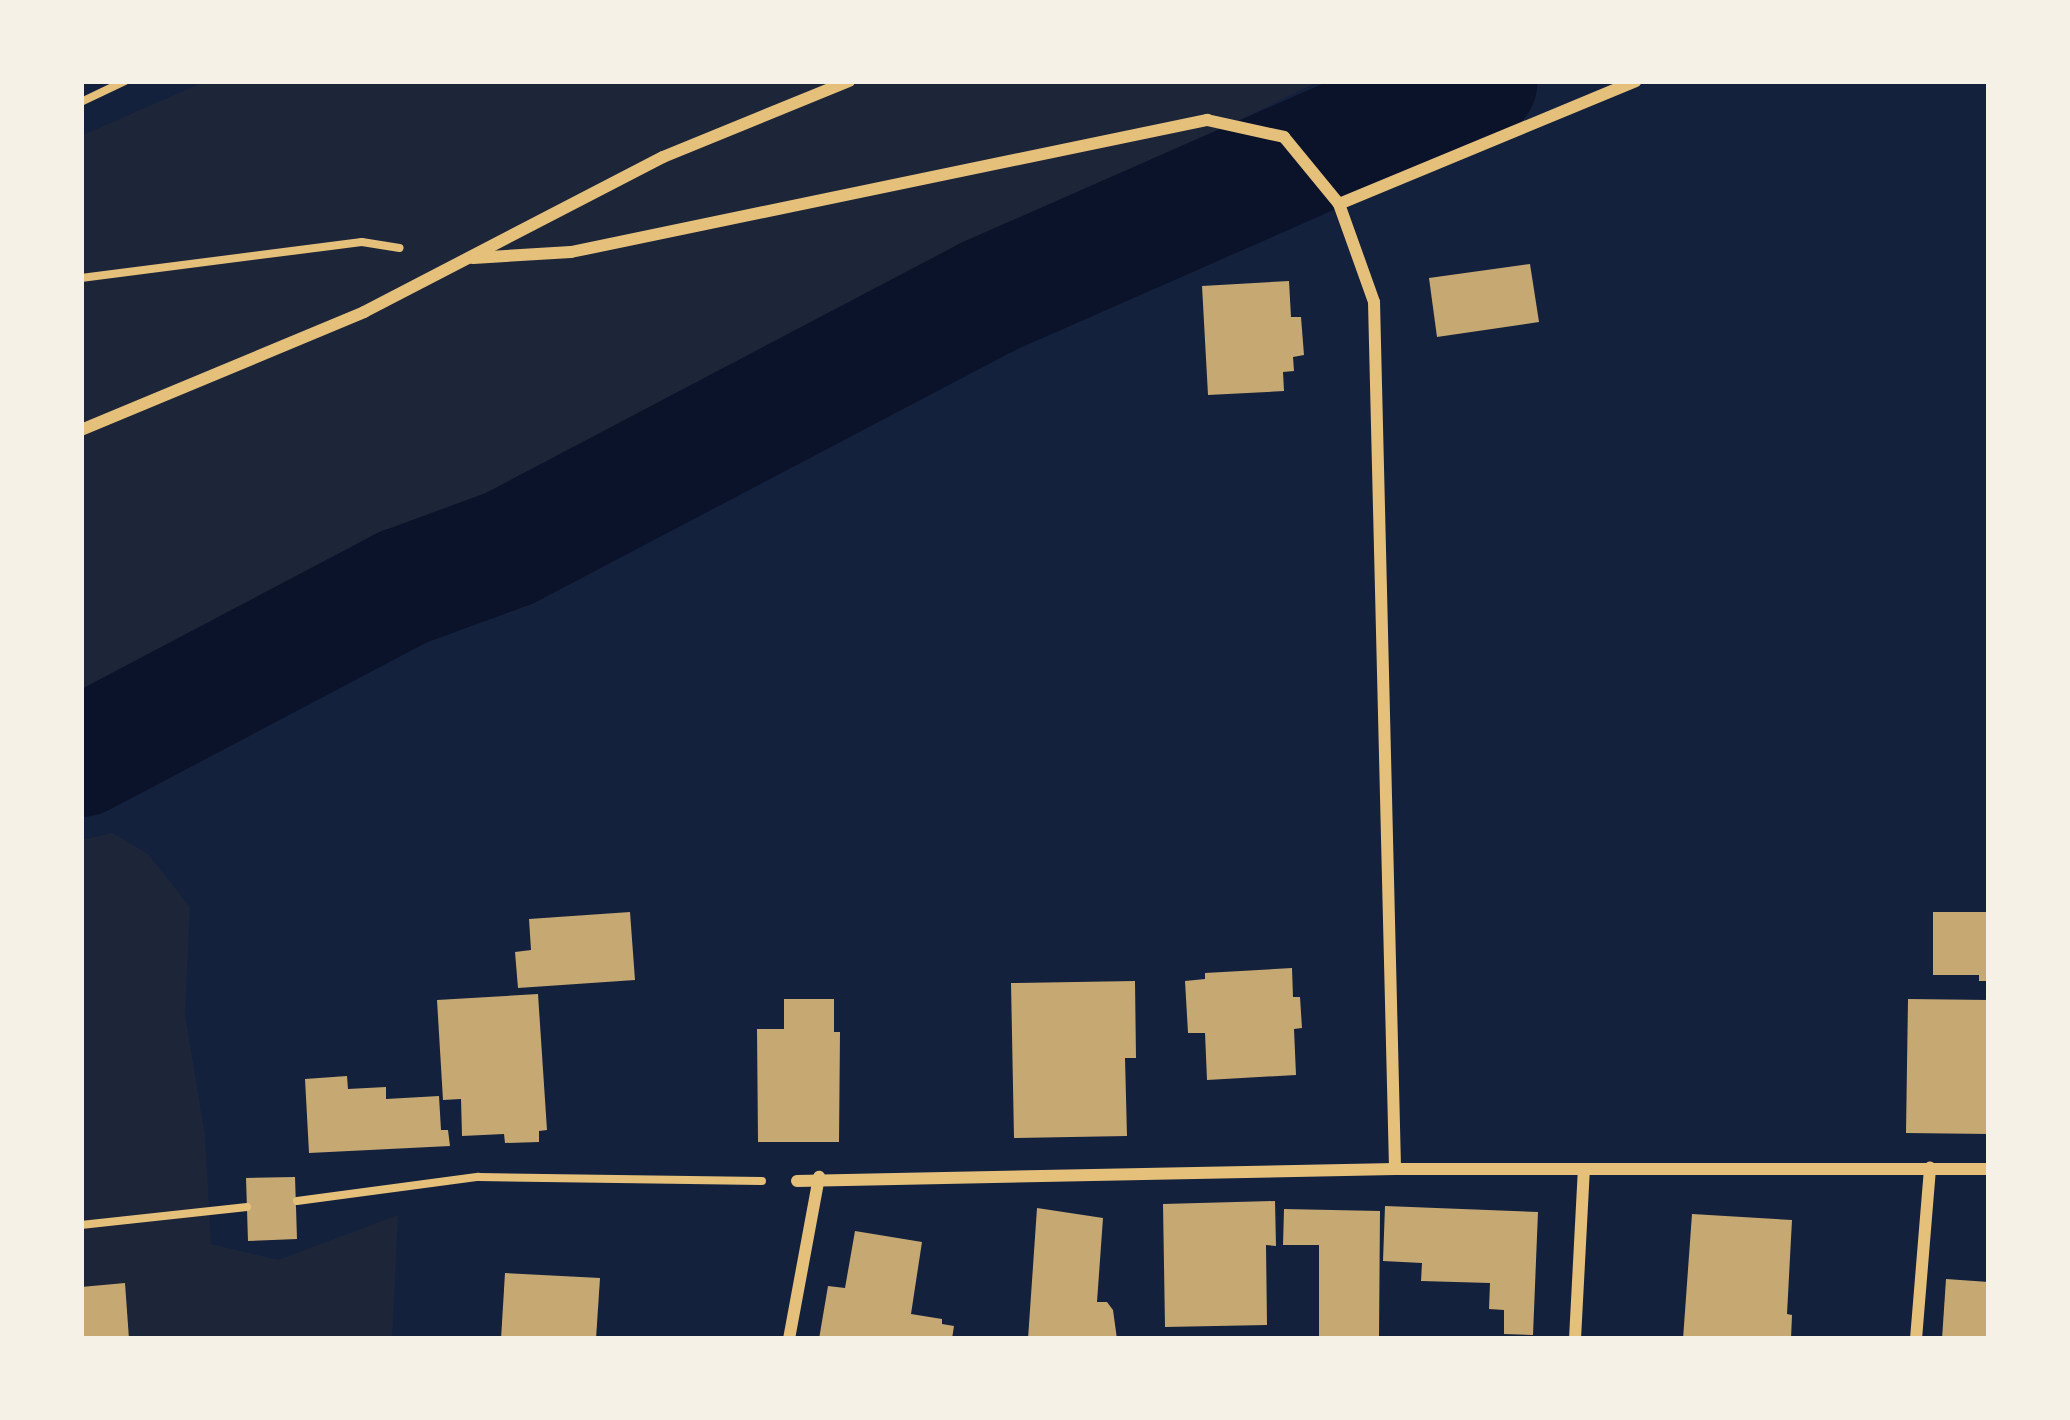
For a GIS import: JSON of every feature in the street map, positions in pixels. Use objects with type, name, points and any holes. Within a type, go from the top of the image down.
[{"type":"street","points":[[81,430],[364,312],[663,157],[849,81]]},
{"type":"street","points":[[1339,204],[1636,81]]},
{"type":"street","points":[[472,258],[571,252],[1207,119],[1284,137],[1339,204],[1374,302],[1394,1169]]},
{"type":"street","points":[[1916,1339],[1930,1168]]},
{"type":"street","points":[[797,1181],[1394,1169],[1989,1169]]},
{"type":"street","points":[[1575,1339],[1584,1169]]},
{"type":"street","points":[[789,1339],[819,1177]]},
{"type":"path","points":[[81,102],[125,81]]},
{"type":"path","points":[[81,278],[362,242],[472,258]]},
{"type":"path","points":[[297,1201],[478,1177],[797,1181]]},
{"type":"path","points":[[81,1225],[247,1207]]},
{"type":"shaded area","points":[[206,81],[1319,81],[81,696],[81,136]]},
{"type":"shaded area","points":[[112,833],[148,854],[190,907],[185,1015],[205,1136],[211,1244],[278,1260],[398,1215],[392,1339],[81,1339],[81,840]]},
{"type":"building","points":[[1530,264],[1539,322],[1437,337],[1429,278]]},
{"type":"building","points":[[1289,281],[1291,317],[1301,317],[1304,355],[1293,357],[1294,371],[1283,372],[1284,391],[1208,395],[1202,286]]},
{"type":"building","points":[[630,912],[635,980],[518,988],[515,952],[531,950],[529,919]]},
{"type":"building","points":[[1933,912],[1989,912],[1989,981],[1979,981],[1979,975],[1933,975]]},
{"type":"building","points":[[1292,968],[1293,997],[1300,997],[1302,1028],[1294,1029],[1296,1075],[1207,1080],[1205,1033],[1188,1033],[1185,981],[1205,979],[1205,973]]},
{"type":"building","points":[[1135,981],[1136,1058],[1125,1058],[1127,1136],[1014,1138],[1011,983]]},
{"type":"building","points":[[538,994],[547,1130],[539,1131],[539,1142],[505,1143],[504,1134],[462,1136],[461,1099],[443,1100],[437,1000]]},
{"type":"building","points":[[784,999],[834,999],[834,1032],[840,1032],[839,1142],[758,1142],[757,1029],[784,1029]]},
{"type":"building","points":[[1908,999],[1989,1000],[1989,1134],[1906,1133]]},
{"type":"building","points":[[347,1076],[348,1089],[386,1087],[386,1099],[439,1096],[441,1130],[448,1130],[450,1146],[309,1153],[305,1079]]},
{"type":"building","points":[[295,1177],[297,1239],[248,1241],[246,1178]]},
{"type":"building","points":[[1275,1201],[1276,1246],[1266,1245],[1267,1325],[1165,1327],[1163,1204]]},
{"type":"building","points":[[1385,1206],[1538,1212],[1533,1335],[1504,1334],[1504,1310],[1489,1309],[1490,1283],[1421,1281],[1422,1263],[1383,1261]]},
{"type":"building","points":[[1037,1208],[1103,1218],[1097,1302],[1107,1302],[1113,1310],[1117,1339],[1028,1339]]},
{"type":"building","points":[[1284,1209],[1380,1211],[1379,1339],[1319,1339],[1319,1245],[1283,1245]]},
{"type":"building","points":[[1692,1214],[1792,1220],[1787,1314],[1792,1315],[1791,1339],[1683,1339]]},
{"type":"building","points":[[855,1231],[922,1242],[911,1314],[954,1326],[952,1339],[819,1339],[828,1286],[845,1288]]},
{"type":"building","points":[[505,1273],[600,1278],[596,1339],[501,1339]]},
{"type":"building","points":[[1946,1279],[1989,1282],[1989,1339],[1942,1339]]},
{"type":"building","points":[[125,1283],[129,1339],[81,1339],[81,1287]]},
{"type":"waterway","points":[[81,757],[404,587],[510,548],[987,297],[1478,81]]}]
